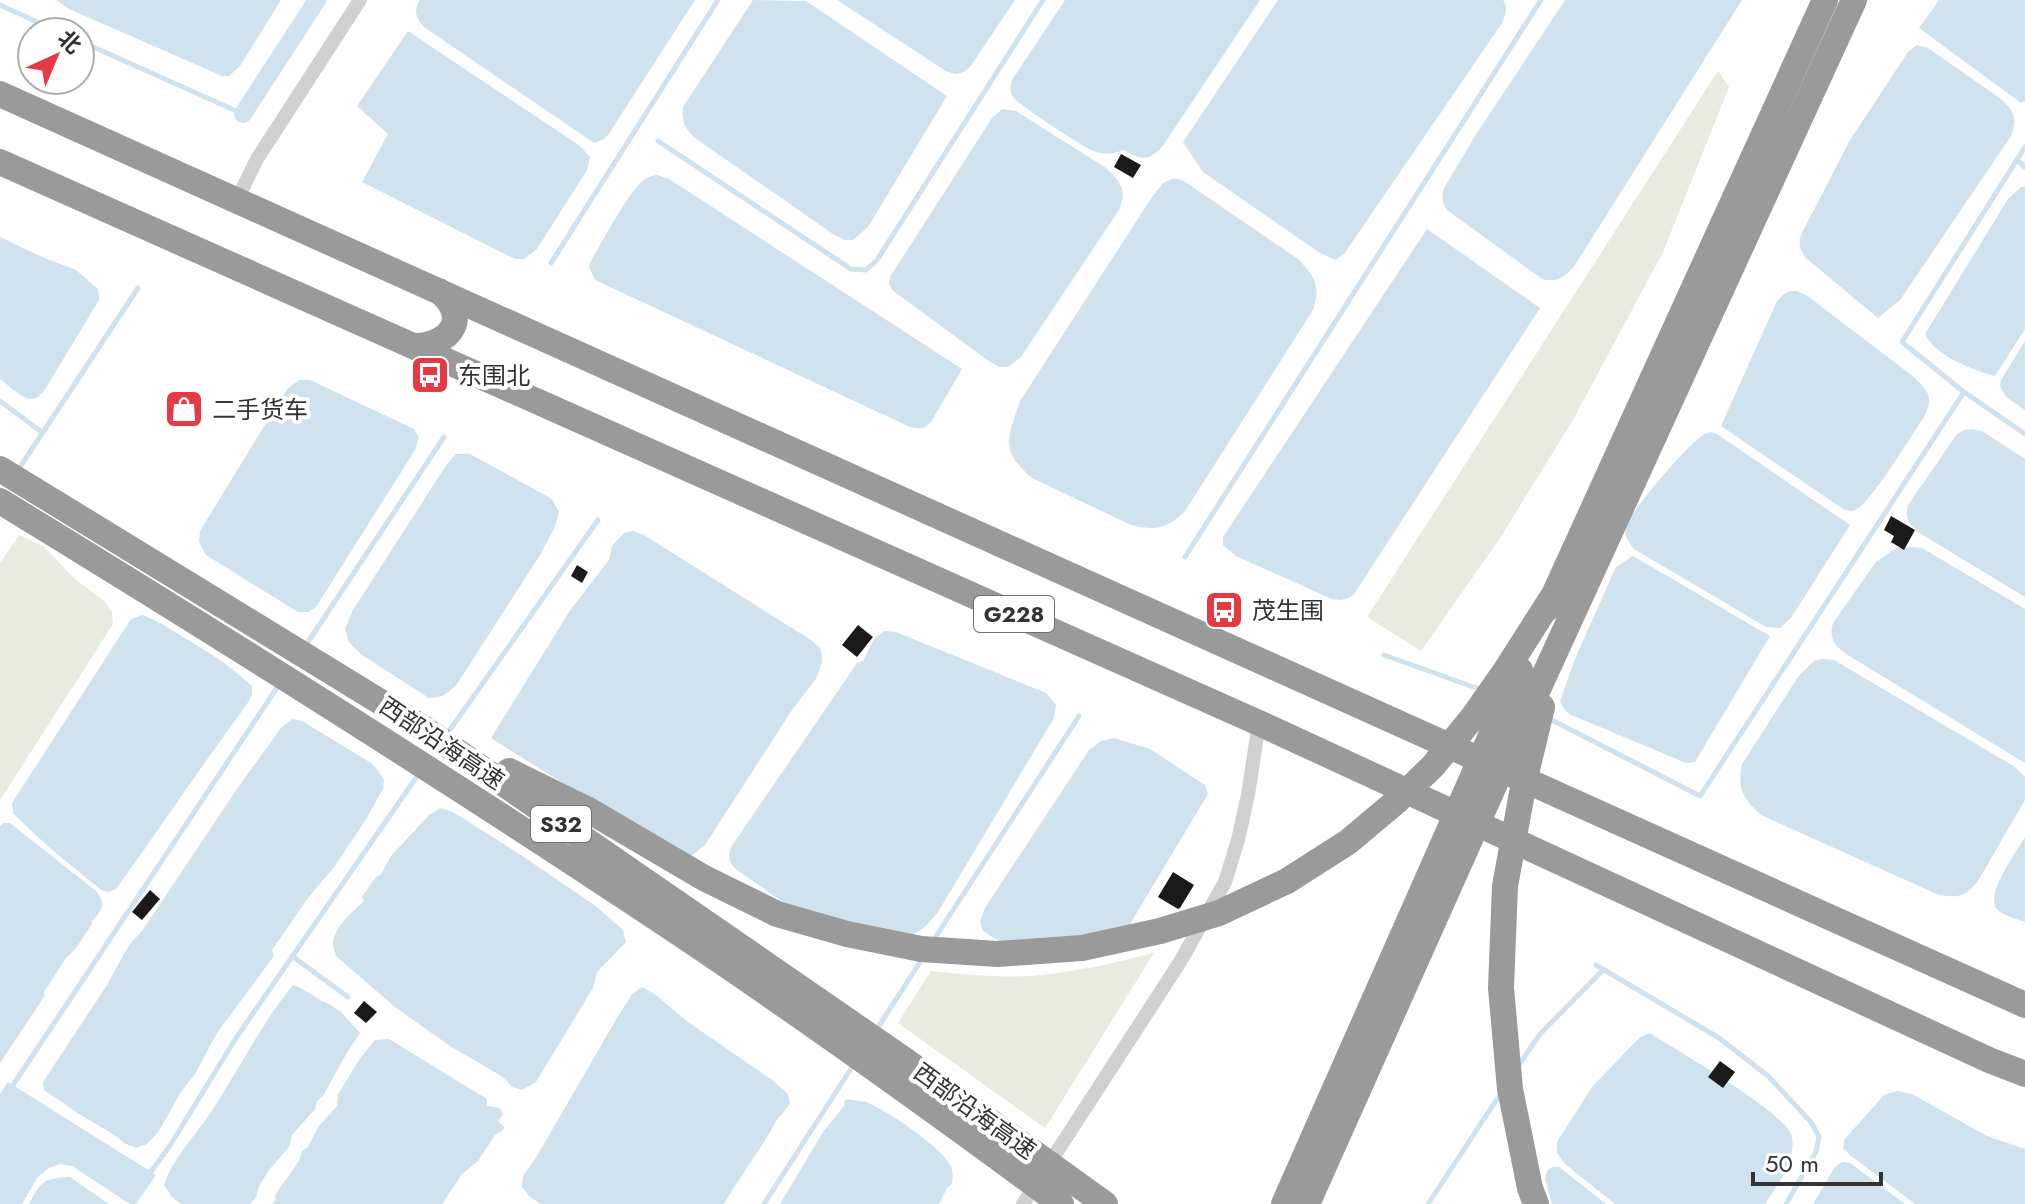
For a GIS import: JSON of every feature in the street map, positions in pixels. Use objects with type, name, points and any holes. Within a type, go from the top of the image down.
[{"type":"highway","points":[[1307,1204],[1566,629],[1658,398],[1825,0]]},
{"type":"highway","points":[[1284,1204],[1555,593],[1658,398],[1854,0]]},
{"type":"highway","name":"G228","points":[[0,94],[13,106],[237,200],[2025,1005]]},
{"type":"highway","name":"G228","points":[[0,162],[1259,723],[2025,1074]]},
{"type":"highway","points":[[413,346],[437,343],[452,328],[454,307],[438,291]]},
{"type":"highway","name":"西部沿海高速","points":[[0,469],[423,728],[903,1059],[1105,1204]]},
{"type":"highway","name":"西部沿海高速","points":[[0,501],[245,652],[667,925],[935,1111],[1061,1204]]},
{"type":"highway","points":[[423,728],[590,811],[704,878],[777,914],[847,934],[921,949],[998,954],[1082,948],[1160,931],[1219,913],[1287,881],[1348,842],[1433,766],[1473,717],[1555,593]]},
{"type":"highway","points":[[1536,1204],[1510,1089],[1501,988],[1505,886],[1527,769],[1566,629]]},
{"type":"street","points":[[237,200],[257,159],[360,0]]},
{"type":"street","points":[[1023,1204],[1180,962],[1225,882],[1248,795],[1259,723]]},
{"type":"shaded area","points":[[1718,71],[1729,87],[1663,252],[1573,420],[1500,538],[1421,651],[1367,617]]},
{"type":"shaded area","points":[[19,535],[43,546],[75,579],[104,601],[112,612],[113,624],[0,800],[0,563]]},
{"type":"shaded area","points":[[1154,953],[1045,1128],[898,1023],[931,971],[1031,976],[1078,970]]},
{"type":"water","points":[[56,0],[281,0],[240,66],[229,76],[222,76],[96,21],[96,16],[85,16]]},
{"type":"water","points":[[420,0],[695,0],[608,135],[594,143],[424,27],[416,14]]},
{"type":"water","points":[[753,0],[806,1],[947,96],[868,227],[853,240],[833,234],[695,138],[684,124],[683,107]]},
{"type":"water","points":[[837,0],[1015,0],[970,67],[956,74],[946,71]]},
{"type":"water","points":[[1065,0],[1260,0],[1162,147],[1144,158],[1124,150],[1109,154],[1093,151],[1039,117],[1011,94],[1012,80]]},
{"type":"water","points":[[1278,0],[1503,0],[1506,6],[1502,23],[1344,254],[1335,260],[1320,253],[1203,172],[1183,142]]},
{"type":"water","points":[[1565,0],[1742,0],[1575,265],[1560,278],[1547,280],[1447,210],[1442,196],[1475,136]]},
{"type":"water","points":[[1939,0],[2025,0],[2025,101],[2021,103],[1919,28]]},
{"type":"water","points":[[408,31],[580,146],[590,157],[587,170],[537,249],[524,259],[515,259],[362,182],[388,134],[357,106]]},
{"type":"water","points":[[1917,45],[1928,48],[2001,99],[2012,111],[2014,125],[2011,136],[1900,300],[1878,318],[1807,259],[1800,248],[1800,239],[1850,140],[1908,52]]},
{"type":"water","points":[[1002,109],[1016,111],[1106,168],[1119,182],[1123,192],[1119,210],[1021,357],[1008,367],[999,367],[990,362],[892,290],[889,284],[890,277],[992,118]]},
{"type":"water","points":[[657,175],[669,179],[962,369],[931,422],[922,428],[910,427],[595,280],[589,266],[610,227],[639,184]]},
{"type":"water","points":[[1174,178],[1184,181],[1298,259],[1312,276],[1316,294],[1313,310],[1185,511],[1167,525],[1147,528],[1131,525],[1032,478],[1015,459],[1009,443],[1020,401],[1152,197],[1163,183]]},
{"type":"water","points":[[2025,187],[2025,329],[1995,376],[1946,355],[1925,334],[2008,199]]},
{"type":"water","points":[[1427,229],[1540,308],[1354,594],[1344,600],[1332,599],[1236,556],[1223,545],[1223,537]]},
{"type":"water","points":[[0,237],[76,270],[98,289],[99,300],[44,391],[34,399],[24,397],[0,379]]},
{"type":"water","points":[[1790,291],[1806,295],[1914,377],[1928,395],[1929,404],[1924,417],[1880,483],[1862,506],[1853,511],[1843,509],[1721,426],[1777,301]]},
{"type":"water","points":[[2025,341],[2025,410],[2006,397],[2000,386]]},
{"type":"water","points":[[299,380],[310,380],[414,429],[419,438],[415,450],[316,607],[308,612],[298,612],[206,555],[199,542],[200,531],[287,389]]},
{"type":"water","points":[[1973,429],[1982,431],[2025,459],[2025,597],[1918,532],[1908,520],[1908,505],[1957,434]]},
{"type":"water","points":[[1711,432],[1850,525],[1791,618],[1780,628],[1766,627],[1634,549],[1626,536],[1630,518],[1649,492],[1698,439]]},
{"type":"water","points":[[456,454],[470,454],[552,499],[559,512],[540,555],[457,684],[438,697],[429,698],[362,655],[349,642],[345,629],[353,610]]},
{"type":"water","points":[[633,531],[644,535],[821,649],[822,662],[816,679],[792,710],[705,845],[688,858],[652,839],[491,738],[571,609],[609,560],[612,546],[624,533]]},
{"type":"water","points":[[1896,548],[1922,548],[2025,609],[2025,763],[1851,657],[1835,643],[1833,623],[1876,562]]},
{"type":"water","points":[[1633,556],[1770,636],[1695,762],[1686,763],[1569,714],[1560,702],[1560,692],[1616,567]]},
{"type":"water","points":[[143,615],[214,655],[252,686],[252,695],[116,889],[109,892],[101,890],[51,849],[13,813],[12,803],[131,619]]},
{"type":"water","points":[[884,631],[896,632],[1046,693],[1056,705],[1054,718],[938,912],[925,927],[912,935],[793,909],[737,870],[729,857],[731,847],[857,663],[863,661],[874,639]]},
{"type":"water","points":[[1834,660],[2015,767],[2025,777],[2025,800],[1978,881],[1965,893],[1939,895],[1761,815],[1746,798],[1740,780],[1742,764],[1798,677],[1814,661]]},
{"type":"water","points":[[292,719],[302,721],[371,763],[384,780],[383,789],[334,867],[272,950],[274,956],[217,1033],[159,1131],[147,1144],[136,1148],[44,1090],[43,1082],[107,985],[129,945],[142,931],[241,783],[281,728]]},
{"type":"water","points":[[1114,738],[1150,749],[1205,785],[1208,794],[1124,934],[1013,950],[983,931],[980,921],[985,908],[1089,750],[1101,741]]},
{"type":"water","points":[[440,808],[453,812],[521,855],[597,907],[623,930],[626,942],[597,972],[593,988],[536,1082],[522,1090],[512,1087],[503,1077],[450,1046],[395,1007],[336,956],[333,943],[341,925],[364,901],[362,897],[391,856],[429,815]]},
{"type":"water","points":[[10,823],[96,891],[102,903],[101,910],[66,958],[0,1063],[0,826]]},
{"type":"water","points":[[2025,837],[2025,922],[2001,913],[1994,901],[1999,883]]},
{"type":"water","points":[[293,985],[341,1012],[360,1033],[315,1109],[292,1135],[289,1147],[269,1170],[250,1204],[181,1204],[164,1185],[168,1175]]},
{"type":"water","points":[[642,987],[772,1080],[788,1094],[790,1103],[724,1204],[540,1204],[522,1187],[523,1176],[632,994]]},
{"type":"water","points":[[1650,1033],[1752,1098],[1786,1127],[1792,1137],[1791,1155],[1765,1204],[1615,1204],[1564,1163],[1557,1153],[1557,1142],[1592,1087],[1640,1037]]},
{"type":"water","points":[[389,1039],[487,1099],[487,1106],[500,1108],[503,1114],[498,1121],[503,1130],[495,1135],[478,1161],[462,1174],[442,1204],[272,1204],[302,1151],[337,1106],[338,1094],[361,1057],[375,1040]]},
{"type":"water","points":[[8,1082],[156,1175],[136,1204],[130,1204],[72,1166],[60,1164],[37,1178],[22,1204],[0,1204],[0,1094]]},
{"type":"water","points":[[1897,1091],[1912,1094],[1987,1136],[2025,1149],[2025,1204],[1915,1204],[1851,1156],[1843,1148],[1844,1140],[1884,1095]]},
{"type":"water","points":[[848,1099],[866,1102],[886,1112],[946,1158],[952,1168],[952,1184],[939,1204],[780,1204],[823,1132]]},
{"type":"water","points":[[1842,1162],[1850,1163],[1905,1204],[1813,1204],[1835,1167]]},
{"type":"water","points":[[1552,1167],[1559,1167],[1606,1204],[1552,1204],[1545,1179]]},
{"type":"water","points":[[70,1177],[109,1204],[29,1204],[44,1182]]},
{"type":"pier","points":[[1608,574],[1588,622],[1558,707],[1556,691]]},
{"type":"pier","points":[[141,611],[170,622],[248,677]]},
{"type":"pier","points":[[351,649],[433,702],[360,658]]},
{"type":"pier","points":[[451,807],[523,851],[584,893]]},
{"type":"building","points":[[1121,154],[1141,165],[1133,178],[1114,167]]},
{"type":"building","points":[[1891,516],[1915,530],[1904,550],[1891,542],[1894,536],[1884,530]]},
{"type":"building","points":[[577,565],[588,572],[582,583],[571,576]]},
{"type":"building","points":[[858,625],[873,637],[857,657],[842,645]]},
{"type":"building","points":[[1173,872],[1194,885],[1178,909],[1158,897]]},
{"type":"building","points":[[150,890],[160,899],[142,920],[132,912]]},
{"type":"building","points":[[364,1001],[377,1012],[366,1023],[354,1013]]},
{"type":"building","points":[[1720,1061],[1735,1072],[1723,1088],[1708,1077]]},
{"type":"waterway","points":[[243,114],[317,0]]},
{"type":"waterway","points":[[551,263],[718,0]]},
{"type":"waterway","points":[[658,141],[851,269],[866,270],[877,260],[1043,0]]},
{"type":"waterway","points":[[1185,557],[1541,0]]},
{"type":"waterway","points":[[0,5],[24,16]]},
{"type":"waterway","points":[[96,48],[243,114]]},
{"type":"waterway","points":[[2025,147],[1902,342],[1964,392],[2025,434]]},
{"type":"waterway","points":[[2017,160],[2025,167]]},
{"type":"waterway","points":[[18,470],[138,288]]},
{"type":"waterway","points":[[1546,717],[1700,796],[1964,392]]},
{"type":"waterway","points":[[0,401],[43,433]]},
{"type":"waterway","points":[[306,645],[444,437]]},
{"type":"waterway","points":[[447,734],[598,520]]},
{"type":"waterway","points":[[1384,655],[1482,690]]},
{"type":"waterway","points":[[11,1088],[280,683]]},
{"type":"waterway","points":[[933,941],[1079,716]]},
{"type":"waterway","points":[[148,1176],[236,1038],[420,772]]},
{"type":"waterway","points":[[292,956],[348,997]]},
{"type":"waterway","points":[[875,1032],[924,956]]},
{"type":"waterway","points":[[1596,965],[1719,1038],[1768,1076],[1811,1122],[1819,1137],[1816,1152],[1786,1204]]},
{"type":"waterway","points":[[1517,1068],[1540,1034],[1603,970]]},
{"type":"waterway","points":[[764,1204],[854,1064]]},
{"type":"waterway","points":[[1428,1204],[1501,1093]]},
{"type":"place","name":"东围北","points":[[430,375]]},
{"type":"place","name":"二手货车","points":[[184,409]]},
{"type":"place","name":"茂生围","points":[[1224,610]]}]
